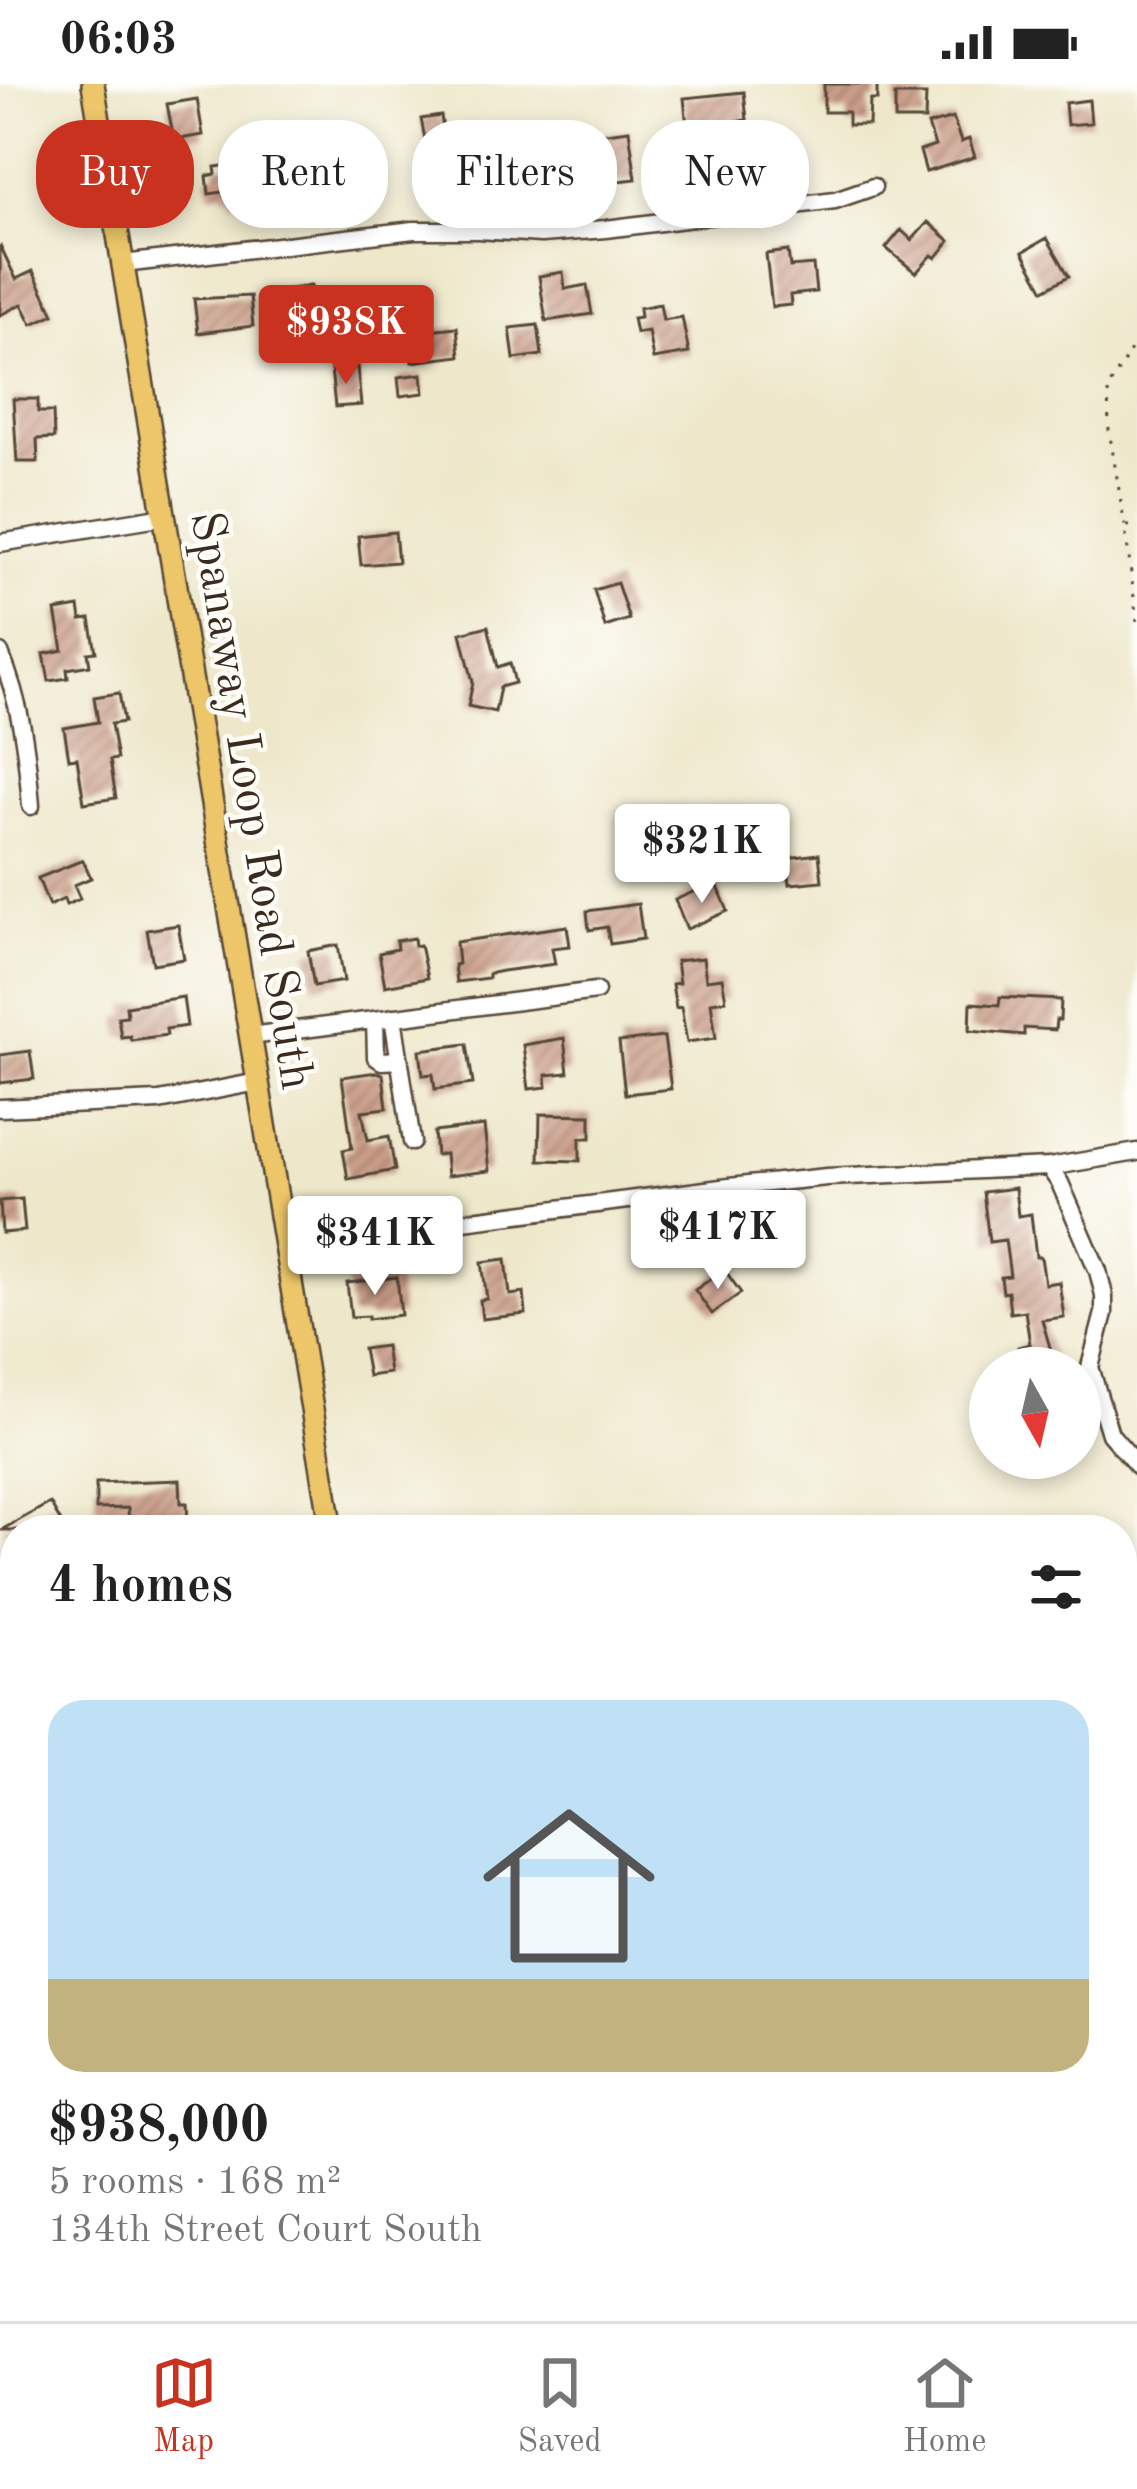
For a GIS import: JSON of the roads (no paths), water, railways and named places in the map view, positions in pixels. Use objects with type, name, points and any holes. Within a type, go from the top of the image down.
[{"type":"main road","name":"Spanaway Loop Road South","points":[[93,84],[330,1515]]},
{"type":"street","points":[[122,264],[414,230],[541,234],[606,229],[835,200],[873,187]]},
{"type":"street","points":[[0,543],[165,516]]},
{"type":"street","points":[[0,653],[18,703],[31,806]]},
{"type":"street","points":[[250,1036],[596,991]]},
{"type":"street","points":[[384,1018],[399,1060],[412,1142]]},
{"type":"street","points":[[0,1108],[159,1101],[258,1082]]},
{"type":"street","points":[[285,1244],[768,1183],[1048,1167],[1137,1152]]},
{"type":"street","points":[[1048,1167],[1091,1252],[1104,1295],[1090,1367],[1110,1434],[1137,1466]]}]
